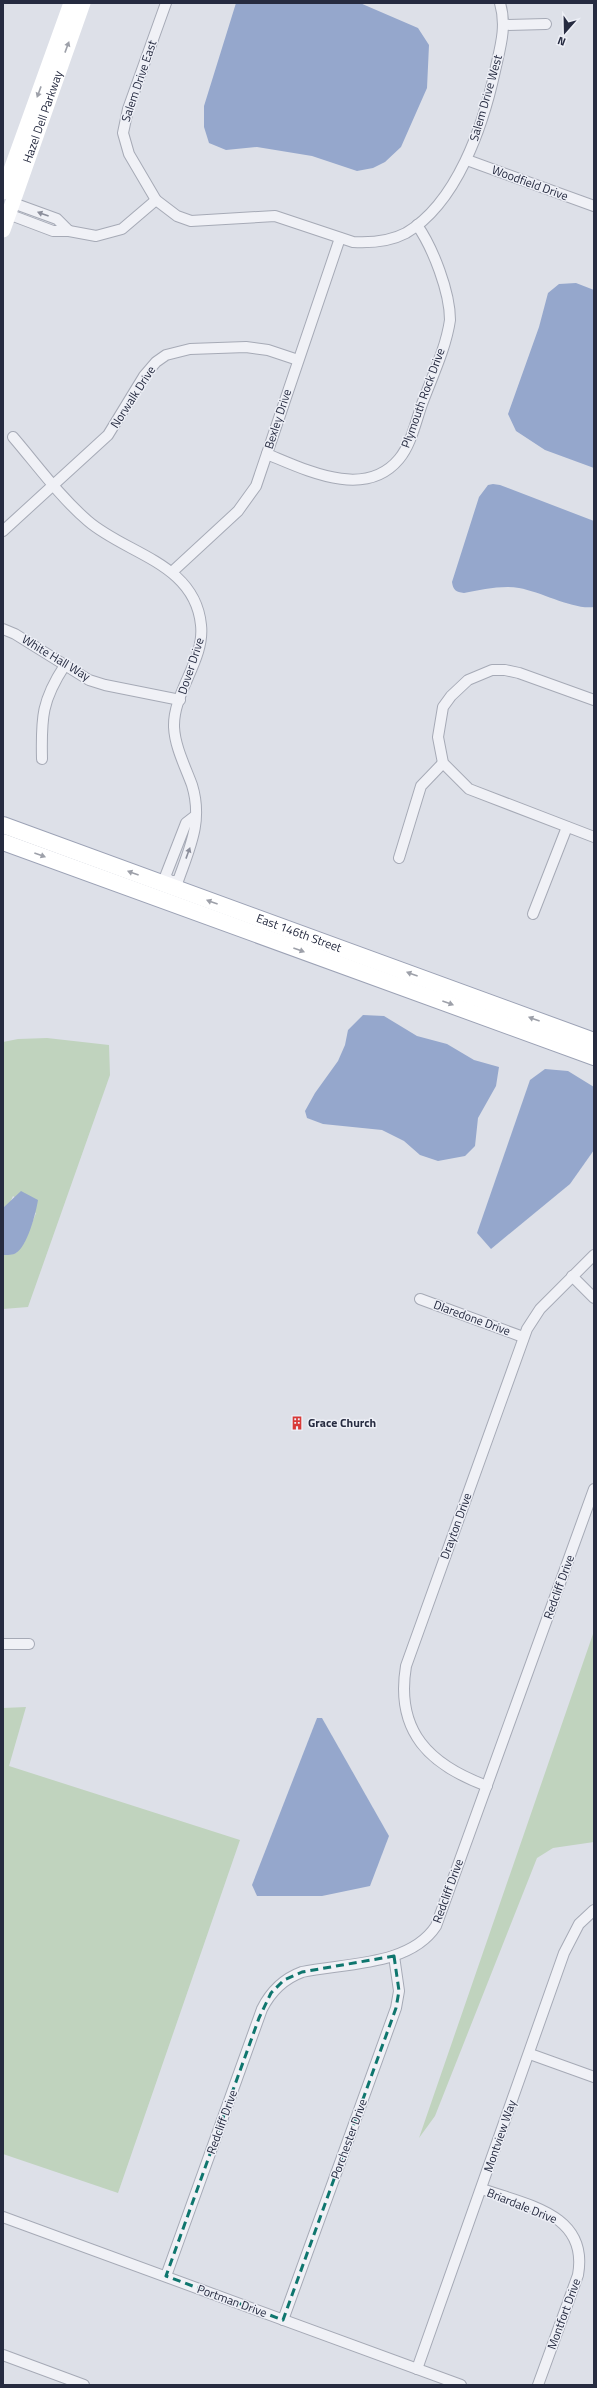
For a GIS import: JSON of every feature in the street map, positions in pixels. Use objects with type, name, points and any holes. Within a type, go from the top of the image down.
[{"type":"main road","name":"Hazel Dell Parkway","points":[[3,230],[8,203],[71,3]]},
{"type":"main road","name":"Hazel Dell Parkway","points":[[8,203],[83,3]]},
{"type":"main road","name":"East 146th Street","points":[[3,825],[594,1057]]},
{"type":"main road","name":"East 146th Street","points":[[3,842],[168,889],[594,1041]]},
{"type":"street","name":"Salem Drive East","points":[[156,200],[129,154],[123,133],[128,109],[166,3]]},
{"type":"street","points":[[500,3],[504,25],[546,24]]},
{"type":"street","name":"Salem Drive West","points":[[156,200],[177,216],[191,221],[275,216],[353,242],[378,242],[405,233],[428,216],[467,160],[489,97],[504,25]]},
{"type":"street","name":"Woodfield Drive","points":[[467,160],[594,206]]},
{"type":"street","points":[[8,203],[57,219],[69,231],[88,236],[114,232],[122,229],[156,200]]},
{"type":"street","name":"Plymouth Rock Drive","points":[[267,454],[336,478],[350,480],[368,480],[379,476],[399,459],[409,438],[450,320],[448,300],[433,254],[417,225]]},
{"type":"street","name":"Bexley Drive","points":[[172,572],[246,501],[256,486],[340,238]]},
{"type":"street","name":"Norwalk Drive","points":[[3,531],[108,436],[144,376],[156,362],[166,355],[190,349],[246,347],[268,350],[298,360]]},
{"type":"street","name":"Dover Drive","points":[[13,437],[54,485],[89,522],[172,572],[196,605],[201,625],[200,645],[180,700],[175,719],[175,732],[194,795],[195,816],[186,823],[165,876],[168,889]]},
{"type":"street","name":"White Hall Way","points":[[3,629],[15,634],[89,680],[105,686],[180,700]]},
{"type":"street","points":[[42,759],[43,708],[48,692],[65,665]]},
{"type":"street","points":[[594,700],[519,673],[505,670],[492,670],[474,676],[462,684],[445,702],[442,711],[438,738],[443,763],[469,789],[594,837]]},
{"type":"street","points":[[399,858],[421,786],[443,763]]},
{"type":"street","points":[[533,914],[567,826]]},
{"type":"street","name":"Drayton Drive","points":[[487,1786],[448,1770],[422,1745],[407,1712],[404,1691],[405,1673],[523,1337],[540,1309],[594,1255]]},
{"type":"street","points":[[572,1276],[594,1298]]},
{"type":"street","name":"Dlaredone Drive","points":[[420,1300],[523,1337]]},
{"type":"street","name":"Redcliff Drive","points":[[166,2276],[259,2018],[271,1993],[284,1980],[302,1972],[394,1956],[420,1945],[436,1926],[594,1489]]},
{"type":"street","points":[[3,1644],[29,1644]]},
{"type":"street","name":"Montview Way","points":[[417,2369],[530,2054],[564,1953],[579,1924],[594,1910]]},
{"type":"street","name":"Porchester Drive","points":[[283,2320],[396,2008],[399,1991],[394,1956]]},
{"type":"street","points":[[530,2054],[594,2077]]},
{"type":"street","name":"Briardale Drive","points":[[482,2189],[537,2210],[560,2221],[568,2227],[577,2241]]},
{"type":"street","name":"Portman Drive","points":[[3,2218],[166,2276],[461,2385]]},
{"type":"street","name":"Montfort Drive","points":[[538,2385],[578,2275],[581,2259],[577,2241]]},
{"type":"street","points":[[3,2355],[84,2385]]},
{"type":"highlighted area","points":[[394,1956],[399,1991],[396,2008],[283,2320],[166,2276],[259,2018],[271,1993],[284,1980],[302,1972]]},
{"type":"green space","points":[[47,1038],[109,1045],[110,1075],[28,1307],[3,1309],[3,1255],[16,1253],[24,1243],[36,1213],[13,1196],[10,1203],[3,1208],[3,1042],[18,1039]]},
{"type":"green space","points":[[594,1631],[594,1842],[553,1848],[537,1858],[435,2116],[419,2138]]},
{"type":"green space","points":[[26,1707],[9,1766],[240,1840],[118,2193],[3,2154],[3,1708]]},
{"type":"water","points":[[236,3],[360,3],[418,28],[429,45],[427,88],[401,147],[385,162],[373,168],[357,171],[312,156],[257,147],[226,150],[209,143],[204,127],[204,106]]},
{"type":"water","points":[[576,283],[594,290],[594,468],[545,450],[516,431],[508,414],[539,327],[548,293],[559,284]]},
{"type":"water","points":[[488,485],[500,485],[594,521],[594,607],[577,606],[528,590],[512,587],[499,587],[464,593],[454,589],[452,582],[479,497]]},
{"type":"water","points":[[363,1015],[384,1016],[417,1036],[447,1044],[474,1060],[499,1067],[496,1086],[478,1118],[475,1146],[465,1156],[438,1161],[420,1155],[404,1141],[382,1130],[323,1124],[307,1118],[305,1111],[315,1093],[338,1061],[345,1045],[348,1030]]},
{"type":"water","points":[[545,1069],[568,1071],[594,1087],[594,1150],[570,1184],[491,1249],[477,1233],[530,1080]]},
{"type":"water","points":[[21,1191],[38,1200],[33,1221],[20,1250],[10,1255],[3,1255],[3,1208]]},
{"type":"water","points":[[317,1718],[322,1718],[389,1836],[370,1886],[322,1896],[257,1896],[252,1885]]},
{"type":"place","name":"Grace Church","points":[[297,1423]]}]
